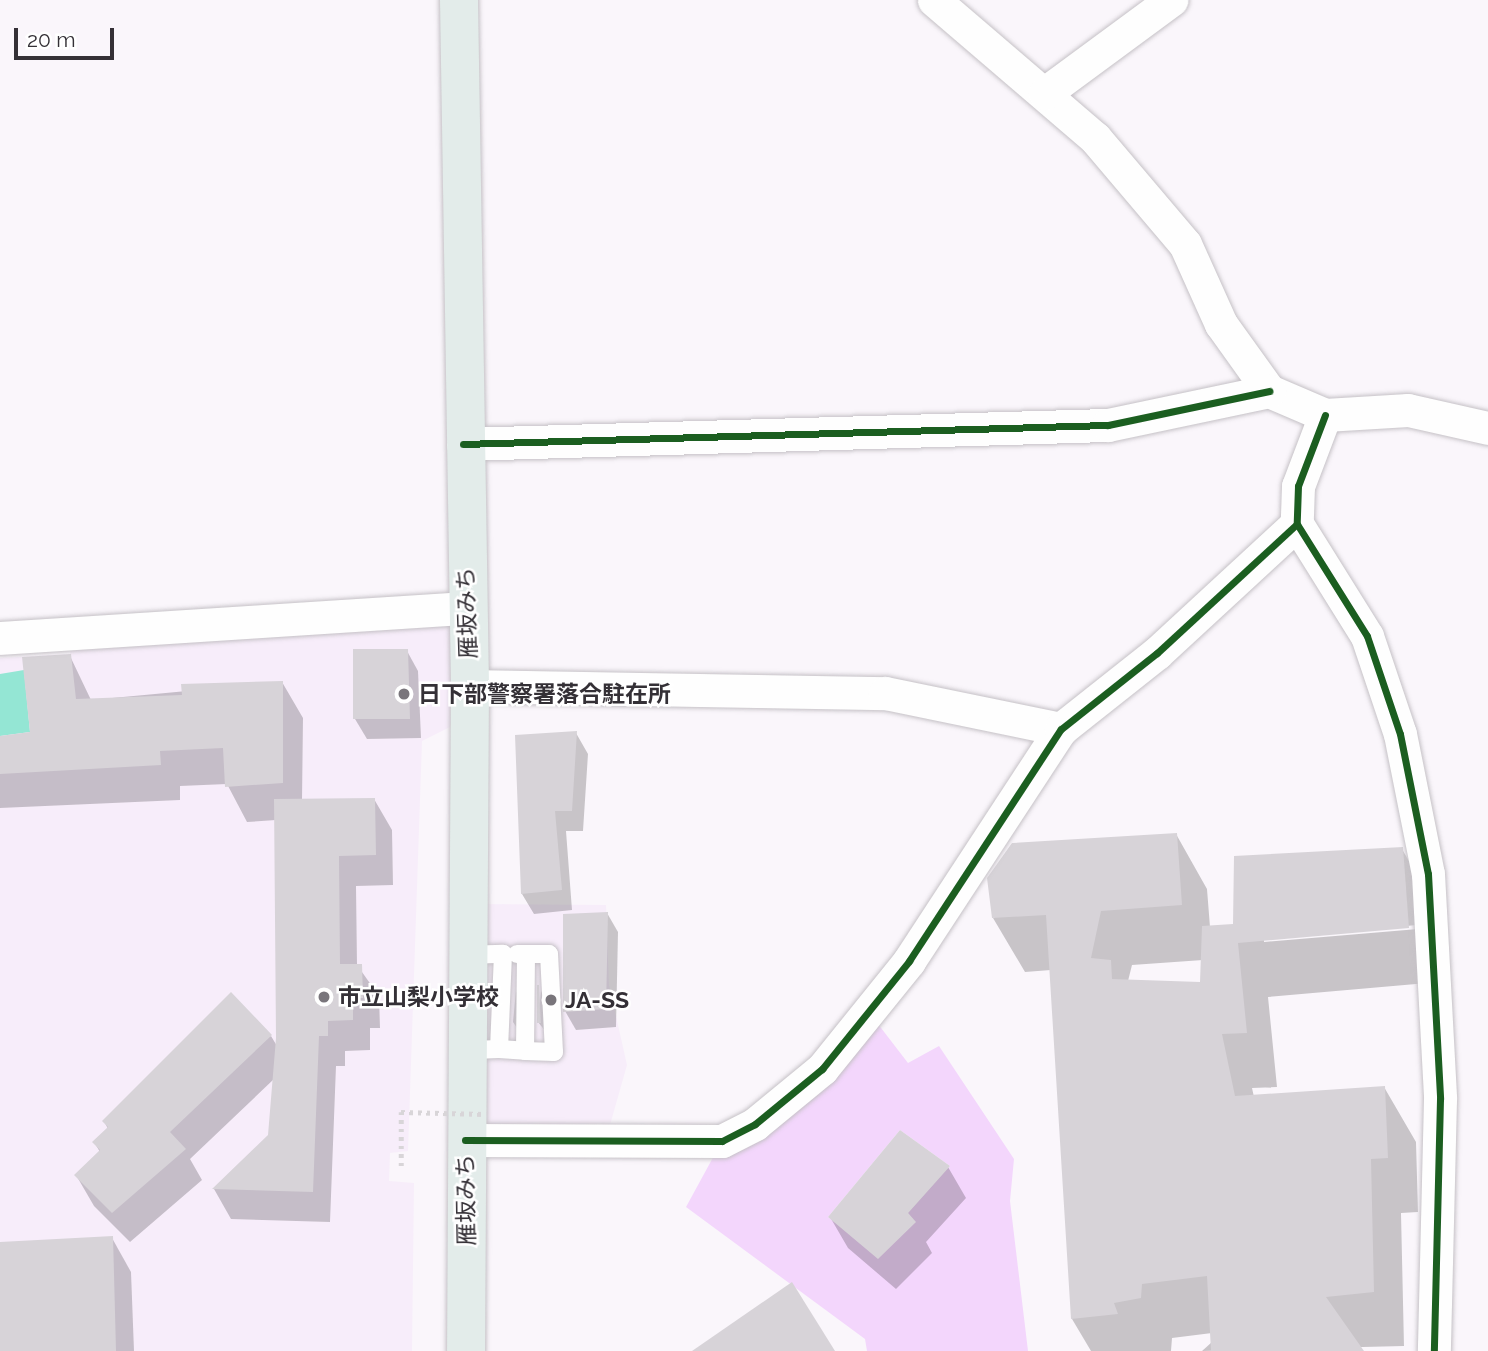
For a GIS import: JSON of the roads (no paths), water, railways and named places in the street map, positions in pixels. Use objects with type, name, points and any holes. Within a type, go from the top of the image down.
[{"type":"highway","name":"雁坂みち","points":[[459,0],[465,608],[470,686],[465,955],[482,1050],[474,1127],[466,1351]]},
{"type":"street","points":[[934,0],[1095,138],[1185,244],[1221,324],[1269,391],[1325,415],[1408,410],[1488,428]]},
{"type":"street","points":[[1045,93],[1171,0]]},
{"type":"street","points":[[463,444],[1108,425],[1269,391]]},
{"type":"street","points":[[1325,415],[1298,486],[1297,524],[1367,636],[1400,734],[1428,874],[1440,1099],[1434,1351]]},
{"type":"street","points":[[474,1127],[722,1141],[755,1124],[822,1069],[909,961],[1061,729],[1157,653],[1297,524]]},
{"type":"street","points":[[0,638],[465,608]]},
{"type":"street","points":[[470,686],[885,693],[1061,729]]},
{"type":"lane","points":[[465,955],[503,954],[549,954],[554,1052],[482,1050],[503,954]]},
{"type":"lane","points":[[525,1051],[526,954]]},
{"type":"place","name":"日下部警察署落合駐在所","points":[[404,694]]},
{"type":"place","name":"市立山梨小学校","points":[[324,997]]},
{"type":"place","name":"JA-SS","points":[[551,1000]]}]
